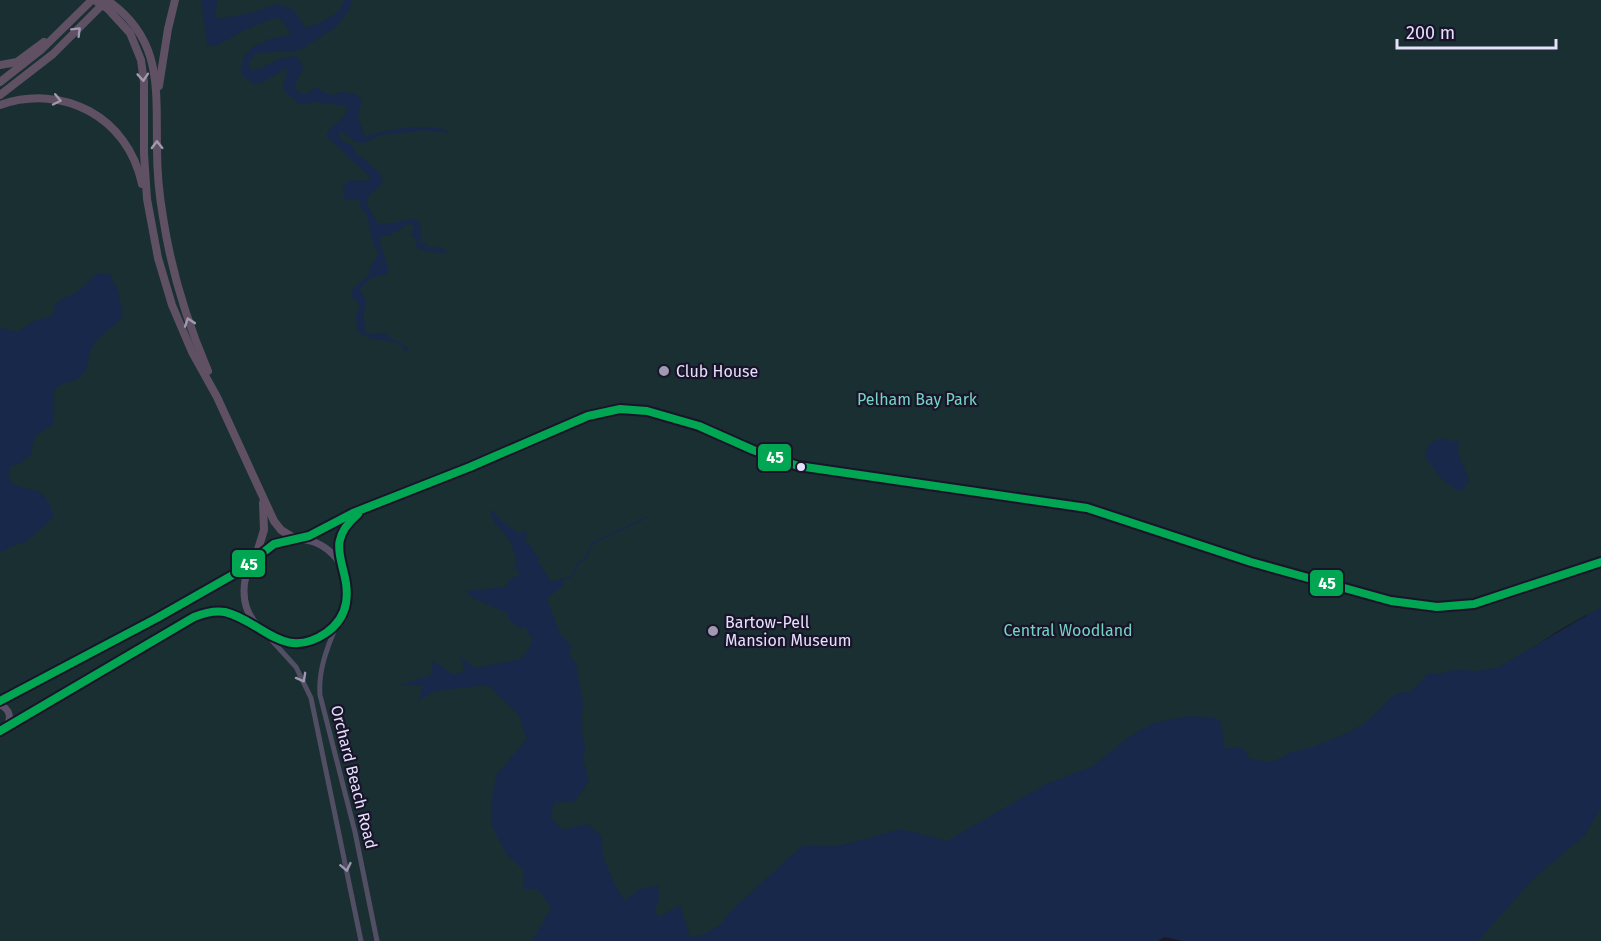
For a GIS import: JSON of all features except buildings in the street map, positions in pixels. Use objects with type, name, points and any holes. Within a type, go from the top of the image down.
[{"type":"highway","points":[[0,82],[55,37],[93,0],[109,3],[133,24],[143,39],[153,67],[157,92],[158,179],[168,247],[185,311],[217,397]]},
{"type":"highway","points":[[157,92],[175,0]]},
{"type":"highway","points":[[0,95],[53,54],[109,3]]},
{"type":"highway","points":[[109,3],[137,46],[142,66],[144,154],[149,208],[158,258],[172,305],[192,352],[217,397],[277,526],[297,540]]},
{"type":"highway","points":[[0,65],[16,62],[34,48],[55,37]]},
{"type":"highway","points":[[0,105],[28,98],[51,98],[73,103],[96,115],[117,133],[130,151],[139,172],[149,208]]},
{"type":"highway","points":[[254,561],[264,530],[261,494]]},
{"type":"main road","points":[[2,730],[9,722],[9,715],[0,703],[157,618],[254,561],[274,544],[309,536],[353,513],[588,416],[609,410],[637,410],[665,415],[699,426],[753,450],[798,466],[1087,507],[1251,562],[1415,606],[1447,607],[1474,604],[1601,562]]},
{"type":"main road","points":[[2,730],[198,615],[211,611],[239,616],[282,641],[306,642],[324,635],[338,621],[346,602],[345,574],[339,551],[341,532],[362,511]]},
{"type":"main road","points":[[297,540],[311,542],[324,548],[335,558],[345,574]]},
{"type":"main road","points":[[254,561],[245,581],[244,596],[249,615],[263,631]]},
{"type":"street","name":"Orchard Beach Road","points":[[338,621],[323,662],[320,696],[355,832],[377,941]]},
{"type":"street","name":"Orchard Beach Road","points":[[263,631],[296,667],[311,698],[361,941]]},
{"type":"green space","name":"Pelham Bay Park","points":[[0,0],[1601,0],[1601,612],[1586,615],[1558,631],[1366,758],[762,941],[0,941]]},
{"type":"green space","points":[[1601,710],[1601,941],[1268,941]]},
{"type":"water","points":[[201,0],[217,0],[215,16],[219,19],[250,13],[278,4],[293,9],[306,28],[334,15],[344,0],[351,0],[350,9],[336,27],[296,51],[258,53],[251,59],[249,68],[260,68],[285,57],[299,58],[303,69],[294,87],[301,94],[307,94],[316,87],[328,94],[334,95],[341,92],[354,94],[362,99],[358,118],[365,137],[384,131],[419,127],[431,127],[450,132],[426,130],[381,135],[363,143],[356,142],[342,132],[338,135],[345,143],[351,144],[356,153],[382,177],[381,185],[370,194],[366,203],[378,224],[410,219],[420,221],[421,242],[432,248],[441,247],[449,253],[430,252],[416,247],[417,240],[411,236],[414,227],[411,224],[379,239],[389,270],[387,274],[371,278],[360,289],[366,301],[364,328],[367,334],[385,333],[407,347],[409,350],[406,352],[396,343],[373,339],[357,331],[356,317],[360,305],[351,296],[353,288],[369,276],[371,265],[379,254],[373,244],[367,215],[360,207],[361,200],[347,200],[343,196],[345,193],[343,186],[350,180],[364,181],[370,177],[326,136],[331,128],[344,117],[348,106],[317,102],[300,104],[287,94],[283,87],[288,68],[258,84],[253,84],[242,75],[244,58],[249,51],[263,42],[289,35],[291,32],[279,18],[275,18],[246,29],[216,46],[207,45]]},
{"type":"water","points":[[97,273],[109,273],[119,292],[122,319],[95,343],[85,372],[75,380],[54,390],[53,425],[37,436],[33,443],[32,454],[22,462],[10,467],[10,480],[17,486],[34,490],[45,496],[54,517],[25,543],[22,542],[0,552],[0,328],[18,332],[32,322],[53,315],[55,304],[78,291]]},
{"type":"water","points":[[1440,438],[1459,441],[1458,452],[1469,481],[1459,491],[1444,481],[1425,457],[1428,445]]},
{"type":"water","points":[[493,510],[501,521],[520,534],[527,531],[525,542],[531,546],[534,553],[540,556],[538,561],[550,580],[555,582],[561,578],[564,584],[547,599],[560,634],[572,646],[569,654],[576,665],[583,702],[581,729],[585,748],[583,760],[589,780],[575,801],[554,803],[551,818],[563,830],[587,824],[599,833],[605,861],[624,900],[640,889],[658,885],[659,901],[654,910],[659,917],[680,905],[690,937],[704,934],[720,925],[732,910],[802,846],[843,845],[901,829],[947,841],[1046,784],[1093,766],[1129,737],[1151,724],[1187,716],[1216,718],[1221,722],[1225,749],[1242,747],[1250,759],[1272,762],[1292,752],[1316,746],[1352,731],[1369,720],[1395,694],[1412,691],[1428,673],[1497,668],[1601,607],[1601,809],[1584,836],[1533,879],[1478,941],[1183,941],[1164,937],[1158,941],[532,941],[551,908],[538,889],[523,889],[524,870],[506,854],[491,824],[492,797],[497,774],[527,739],[518,714],[488,685],[435,691],[418,701],[423,686],[398,686],[431,675],[433,661],[454,675],[465,671],[460,656],[475,668],[521,659],[532,643],[532,638],[525,627],[520,628],[510,621],[507,613],[473,598],[466,591],[505,587],[511,578],[520,575],[513,564],[517,563],[509,540],[490,513]]},
{"type":"waterway","points":[[562,580],[573,575],[578,563],[586,558],[593,543],[648,517]]},
{"type":"transit line","name":"45","points":[[0,701],[157,618],[238,572],[274,544],[309,536],[353,513],[470,467],[588,416],[620,409],[647,411],[699,426],[753,450],[798,466],[1087,508],[1251,562],[1391,601],[1437,607],[1474,604],[1601,562]]},
{"type":"transit line","name":"45","points":[[0,731],[202,614],[225,612],[273,637],[297,643],[311,641],[326,633],[339,620],[345,607],[347,590],[339,546],[347,525],[358,514]]},
{"type":"place","name":"Club House","points":[[664,371]]},
{"type":"place","name":"Bartow-Pell Mansion Museum","points":[[713,631]]},
{"type":"park label","name":"Central Woodland","points":[[1068,630]]}]
